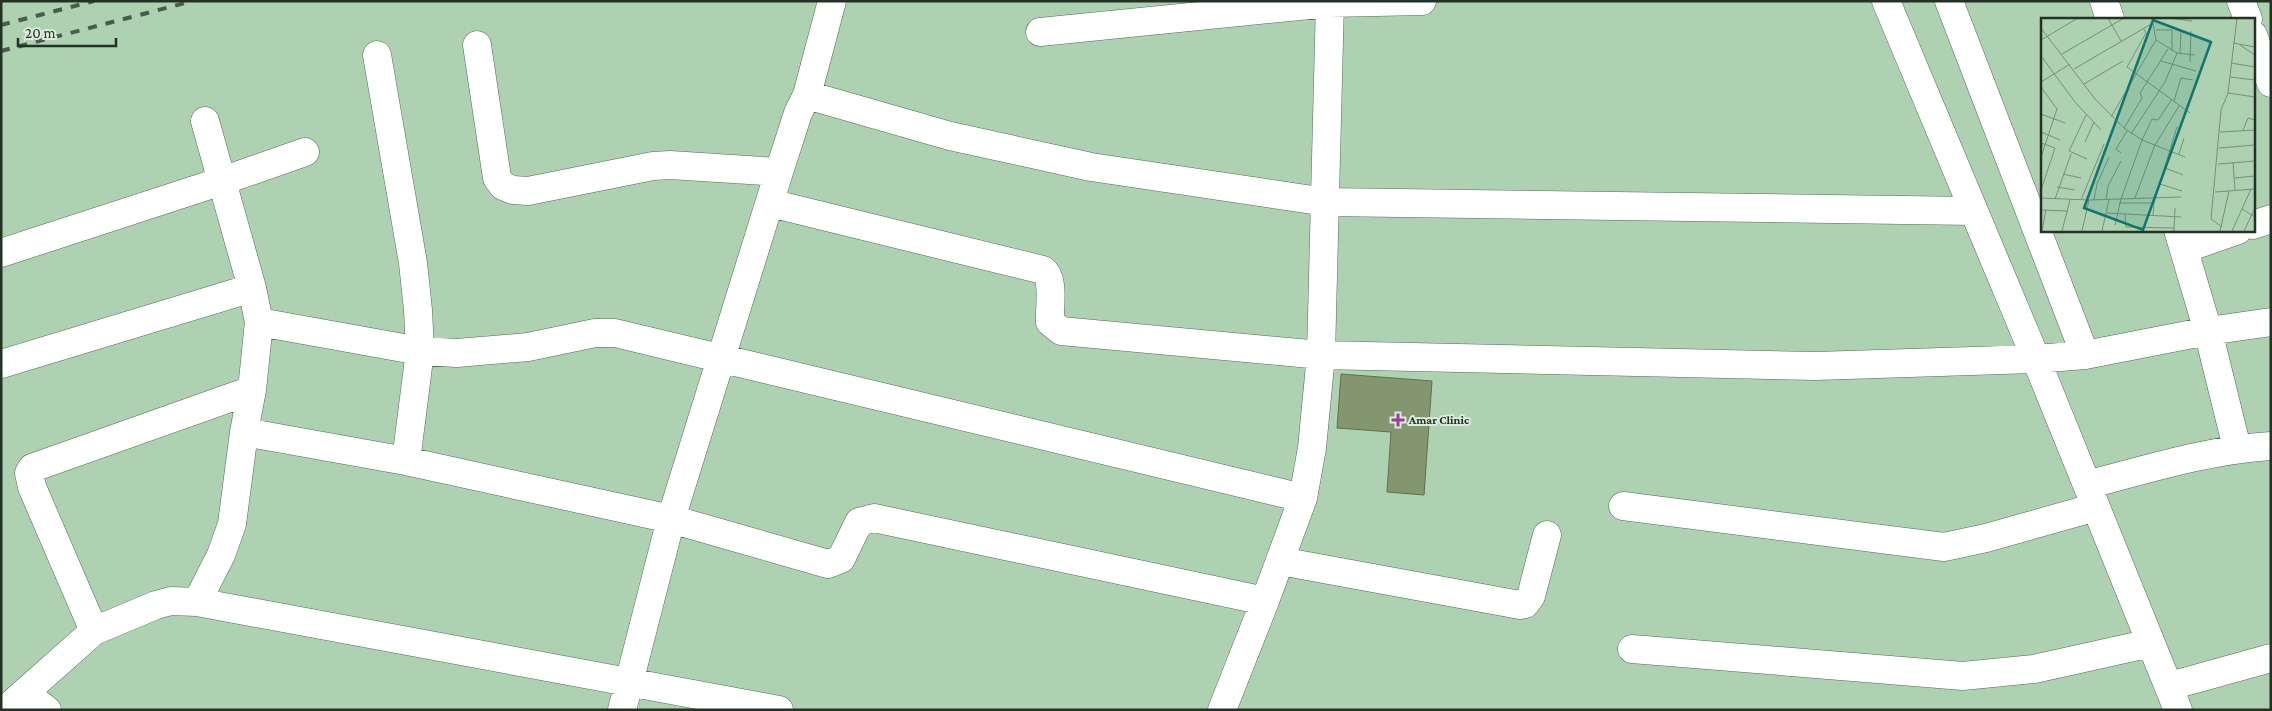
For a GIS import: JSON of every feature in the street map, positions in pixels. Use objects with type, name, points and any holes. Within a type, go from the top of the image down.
[{"type":"street","points":[[622,710],[671,519],[723,358],[779,172],[798,113],[807,95],[832,1]]},
{"type":"street","points":[[1040,32],[1330,2],[1422,1]]},
{"type":"street","points":[[1886,1],[2036,359],[2174,698],[2238,666],[2271,658]]},
{"type":"street","points":[[1949,1],[2085,355]]},
{"type":"street","points":[[2104,1],[2110,18]]},
{"type":"street","points":[[2241,1],[2248,18]]},
{"type":"street","points":[[1222,710],[1303,498],[1312,448],[1321,355],[1330,2]]},
{"type":"street","points":[[2254,38],[2271,83]]},
{"type":"street","points":[[476,45],[497,178],[503,186],[513,190],[551,188],[653,166],[670,165],[779,172]]},
{"type":"street","points":[[377,55],[413,263],[420,350],[406,461]]},
{"type":"street","points":[[807,95],[950,136],[1091,167],[1326,202],[1974,211]]},
{"type":"street","points":[[197,602],[221,555],[232,524],[244,432],[252,390],[259,322],[252,288],[205,121]]},
{"type":"street","points":[[1,253],[305,152]]},
{"type":"street","points":[[770,203],[1043,270],[1047,273],[1049,280],[1050,322],[1062,331],[1321,355],[1816,366],[2036,359],[2085,355],[2208,331],[2271,322]]},
{"type":"street","points":[[2254,225],[2271,219]]},
{"type":"street","points":[[2232,231],[2181,240],[2208,331],[2237,448]]},
{"type":"street","points":[[1,364],[252,288]]},
{"type":"street","points":[[259,322],[420,350],[457,353],[488,352],[528,347],[595,333],[615,333],[1303,498]]},
{"type":"street","points":[[94,632],[32,487],[29,473],[32,468],[252,390]]},
{"type":"street","points":[[244,432],[406,461],[671,519],[828,564],[841,559],[859,522],[874,518],[1265,601]]},
{"type":"street","points":[[1623,506],[1944,547],[1986,538],[2206,454],[2237,448],[2271,446]]},
{"type":"street","points":[[1280,561],[1514,606],[1525,604],[1531,596],[1547,535]]},
{"type":"street","points":[[15,701],[94,632],[156,605],[171,601],[197,602],[779,710]]},
{"type":"street","points":[[1632,649],[1964,676],[2034,669],[2151,643]]},
{"type":"street","points":[[15,701],[47,710]]},
{"type":"building","points":[[1341,374],[1432,381],[1424,495],[1387,492],[1391,432],[1337,428]]},
{"type":"railway","points":[[1,25],[94,1]]},
{"type":"railway","points":[[1,51],[193,1]]},
{"type":"place","name":"Amar Clinic","points":[[1398,420]]}]
